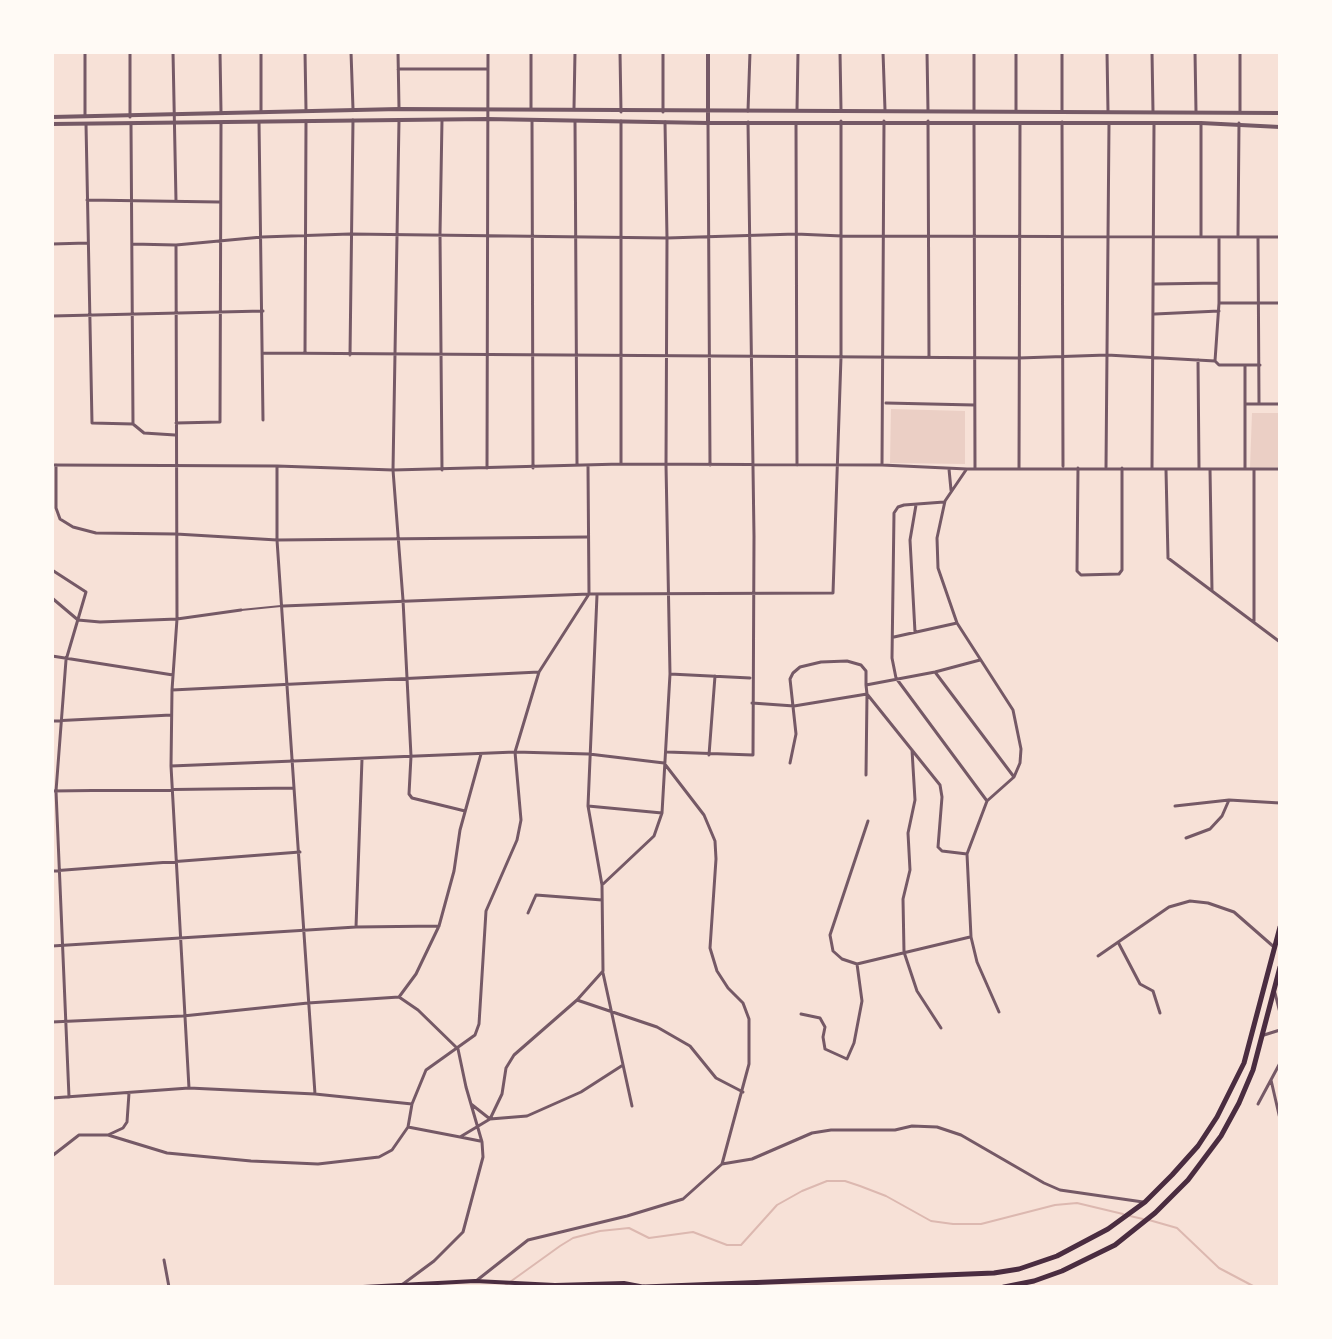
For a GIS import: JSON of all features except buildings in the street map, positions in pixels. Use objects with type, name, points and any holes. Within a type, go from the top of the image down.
[{"type":"highway","points":[[645,1287],[994,1273],[1057,1256],[1108,1229],[1145,1202],[1198,1146],[1229,1095],[1244,1063],[1280,927]]},
{"type":"highway","points":[[1004,1287],[1042,1279],[1094,1256],[1133,1232],[1188,1180],[1221,1136],[1239,1103],[1264,1035],[1280,967]]},
{"type":"main road","points":[[363,1287],[475,1281],[557,1286],[624,1283],[645,1287]]},
{"type":"street","points":[[85,52],[85,117]]},
{"type":"street","points":[[130,52],[130,117]]},
{"type":"street","points":[[173,52],[176,201]]},
{"type":"street","points":[[220,52],[221,113]]},
{"type":"street","points":[[261,52],[261,112]]},
{"type":"street","points":[[305,52],[306,110]]},
{"type":"street","points":[[351,52],[353,109]]},
{"type":"street","points":[[398,52],[399,109]]},
{"type":"street","points":[[487,469],[488,52]]},
{"type":"street","points":[[531,52],[531,111]]},
{"type":"street","points":[[574,112],[575,52]]},
{"type":"street","points":[[620,52],[621,112]]},
{"type":"street","points":[[663,52],[663,112]]},
{"type":"street","points":[[708,52],[710,465]]},
{"type":"street","points":[[748,111],[750,52]]},
{"type":"street","points":[[797,110],[798,52]]},
{"type":"street","points":[[840,52],[841,110]]},
{"type":"street","points":[[883,52],[885,110]]},
{"type":"street","points":[[927,52],[928,111]]},
{"type":"street","points":[[974,52],[974,111]]},
{"type":"street","points":[[1016,52],[1016,111]]},
{"type":"street","points":[[1062,52],[1062,111]]},
{"type":"street","points":[[1107,52],[1108,112]]},
{"type":"street","points":[[1152,52],[1153,112]]},
{"type":"street","points":[[1195,52],[1196,112]]},
{"type":"street","points":[[1240,52],[1240,113]]},
{"type":"street","points":[[398,69],[487,69]]},
{"type":"street","points":[[52,117],[353,109],[1280,113]]},
{"type":"street","points":[[52,124],[487,119],[708,123],[1239,123],[1280,127]]},
{"type":"street","points":[[350,355],[353,120]]},
{"type":"street","points":[[399,120],[393,470],[411,756],[409,794],[412,798],[465,811]]},
{"type":"street","points":[[442,120],[442,470]]},
{"type":"street","points":[[532,120],[533,468]]},
{"type":"street","points":[[305,354],[306,121]]},
{"type":"street","points":[[575,121],[577,466]]},
{"type":"street","points":[[621,121],[621,464]]},
{"type":"street","points":[[796,121],[797,465]]},
{"type":"street","points":[[52,598],[78,620],[111,622],[177,619],[283,606],[403,600],[669,592],[833,593],[841,357],[841,121]]},
{"type":"street","points":[[882,465],[884,121]]},
{"type":"street","points":[[928,121],[929,357]]},
{"type":"street","points":[[259,122],[263,420]]},
{"type":"street","points":[[602,885],[654,836],[662,813],[670,674],[665,122]]},
{"type":"street","points":[[667,752],[753,755],[748,122]]},
{"type":"street","points":[[974,122],[975,468]]},
{"type":"street","points":[[1019,468],[1020,122]]},
{"type":"street","points":[[1062,122],[1063,468]]},
{"type":"street","points":[[1106,468],[1109,123]]},
{"type":"street","points":[[1152,468],[1154,123]]},
{"type":"street","points":[[1201,123],[1201,236]]},
{"type":"street","points":[[1238,237],[1239,123]]},
{"type":"street","points":[[86,124],[92,423],[133,424],[144,433],[175,435]]},
{"type":"street","points":[[176,423],[220,422],[221,124]]},
{"type":"street","points":[[131,125],[133,424]]},
{"type":"street","points":[[87,200],[220,202]]},
{"type":"street","points":[[132,244],[176,245],[262,237],[350,234],[667,238],[750,234],[1280,237]]},
{"type":"street","points":[[1215,361],[1219,237]]},
{"type":"street","points":[[1258,237],[1259,404]]},
{"type":"street","points":[[52,244],[87,243]]},
{"type":"street","points":[[176,245],[177,619],[171,766],[189,1088]]},
{"type":"street","points":[[1153,284],[1219,283]]},
{"type":"street","points":[[1219,303],[1280,303]]},
{"type":"street","points":[[52,316],[263,311]]},
{"type":"street","points":[[1153,314],[1219,311]]},
{"type":"street","points":[[263,353],[974,358],[1107,355],[1215,361],[1219,365],[1260,365]]},
{"type":"street","points":[[1198,360],[1199,469]]},
{"type":"street","points":[[1245,365],[1245,469]]},
{"type":"street","points":[[884,403],[974,405]]},
{"type":"street","points":[[1245,404],[1280,404]]},
{"type":"street","points":[[587,537],[277,540],[96,533],[73,527],[60,519],[56,508],[54,465],[393,470],[621,464],[882,465],[949,469],[1280,469]]},
{"type":"street","points":[[52,1156],[79,1135],[108,1135],[167,1153],[318,1164],[385,1155],[392,1150],[408,1127],[412,1104],[426,1070],[475,1035],[479,1024],[486,911],[517,840],[521,820],[515,752],[539,672],[589,594],[588,465]]},
{"type":"street","points":[[277,466],[277,540],[315,1094]]},
{"type":"street","points":[[1078,468],[1077,571],[1081,575],[1119,574],[1122,570],[1122,468]]},
{"type":"street","points":[[1166,468],[1168,558],[1280,642]]},
{"type":"street","points":[[949,469],[951,490]]},
{"type":"street","points":[[967,469],[945,501],[937,538],[938,568],[957,623],[1013,710],[1021,749],[1020,763],[1014,777],[987,801],[967,854],[971,937],[977,962],[999,1012]]},
{"type":"street","points":[[1210,469],[1212,591]]},
{"type":"street","points":[[1254,469],[1254,621]]},
{"type":"street","points":[[945,501],[898,507],[894,513],[893,637],[896,678],[987,801]]},
{"type":"street","points":[[915,632],[910,540],[916,505]]},
{"type":"street","points":[[52,570],[86,592],[66,660],[54,791],[69,1097]]},
{"type":"street","points":[[597,594],[588,806],[602,885],[603,971],[632,1106]]},
{"type":"street","points":[[893,637],[957,623]]},
{"type":"street","points":[[52,656],[173,675]]},
{"type":"street","points":[[866,685],[980,660]]},
{"type":"street","points":[[790,763],[796,734],[790,679],[793,673],[800,667],[847,661],[861,665],[866,671],[866,775]]},
{"type":"street","points":[[172,690],[539,672]]},
{"type":"street","points":[[935,672],[1014,777]]},
{"type":"street","points":[[670,674],[752,678]]},
{"type":"street","points":[[709,755],[715,676]]},
{"type":"street","points":[[752,703],[794,706],[867,694]]},
{"type":"street","points":[[867,694],[940,785],[938,847],[942,851],[967,854]]},
{"type":"street","points":[[52,721],[171,715]]},
{"type":"street","points":[[912,750],[915,800],[908,833],[910,870],[903,899],[904,952],[917,991],[941,1028]]},
{"type":"street","points":[[171,766],[515,752],[589,754],[664,763],[704,815],[715,841],[710,948],[717,971],[743,1003],[749,1019],[749,1064],[722,1164],[683,1199],[528,1240],[475,1281]]},
{"type":"street","points":[[399,997],[416,974],[439,926],[481,754]]},
{"type":"street","points":[[356,927],[362,758]]},
{"type":"street","points":[[54,791],[294,788]]},
{"type":"street","points":[[1175,806],[1229,800],[1280,803]]},
{"type":"street","points":[[1186,838],[1210,829],[1222,816],[1229,800]]},
{"type":"street","points":[[588,806],[662,813]]},
{"type":"street","points":[[868,821],[830,935],[833,951],[842,959],[857,964],[971,937]]},
{"type":"street","points":[[52,871],[300,852]]},
{"type":"street","points":[[528,913],[536,895],[602,900]]},
{"type":"street","points":[[1098,956],[1169,907],[1190,901],[1208,903],[1234,912],[1274,947]]},
{"type":"street","points":[[52,946],[356,927],[439,926]]},
{"type":"street","points":[[1118,942],[1140,984],[1153,991],[1160,1013]]},
{"type":"street","points":[[801,1014],[820,1018],[825,1027],[825,1049],[847,1059],[854,1043],[862,1001],[857,964]]},
{"type":"street","points":[[460,1137],[490,1119],[502,1094],[506,1068],[514,1055],[577,1000],[603,971]]},
{"type":"street","points":[[1275,990],[1280,1013]]},
{"type":"street","points":[[52,1022],[183,1016],[399,997],[431,1021],[458,1049],[482,1142],[481,1174],[463,1232],[434,1261],[402,1285]]},
{"type":"street","points":[[577,1000],[657,1027],[690,1046],[716,1078],[743,1092]]},
{"type":"street","points":[[1264,1035],[1280,1030]]},
{"type":"street","points":[[1258,1104],[1280,1063]]},
{"type":"street","points":[[471,1104],[490,1119],[527,1116],[581,1092],[623,1065]]},
{"type":"street","points":[[1271,1080],[1280,1119]]},
{"type":"street","points":[[52,1098],[189,1088],[315,1094],[412,1104]]},
{"type":"street","points":[[108,1135],[123,1128],[127,1122],[129,1092]]},
{"type":"street","points":[[408,1127],[482,1142]]},
{"type":"street","points":[[722,1164],[752,1159],[812,1133],[937,1127],[961,1135],[1060,1190],[1145,1202]]},
{"type":"street","points":[[164,1260],[169,1287]]},
{"type":"shaded area","points":[[891,409],[965,411],[965,464],[890,463]]},
{"type":"shaded area","points":[[1252,413],[1280,413],[1280,467],[1250,468]]},
{"type":"waterway","points":[[503,1287],[573,1238],[600,1231],[629,1228],[649,1238],[693,1232],[727,1245],[741,1245],[777,1205],[827,1181],[845,1181],[860,1186],[886,1196],[931,1221],[953,1224],[981,1224],[1055,1205],[1077,1203],[1123,1214]]},
{"type":"waterway","points":[[1130,1216],[1143,1219]]},
{"type":"waterway","points":[[1149,1220],[1177,1228],[1219,1268],[1255,1287]]}]
